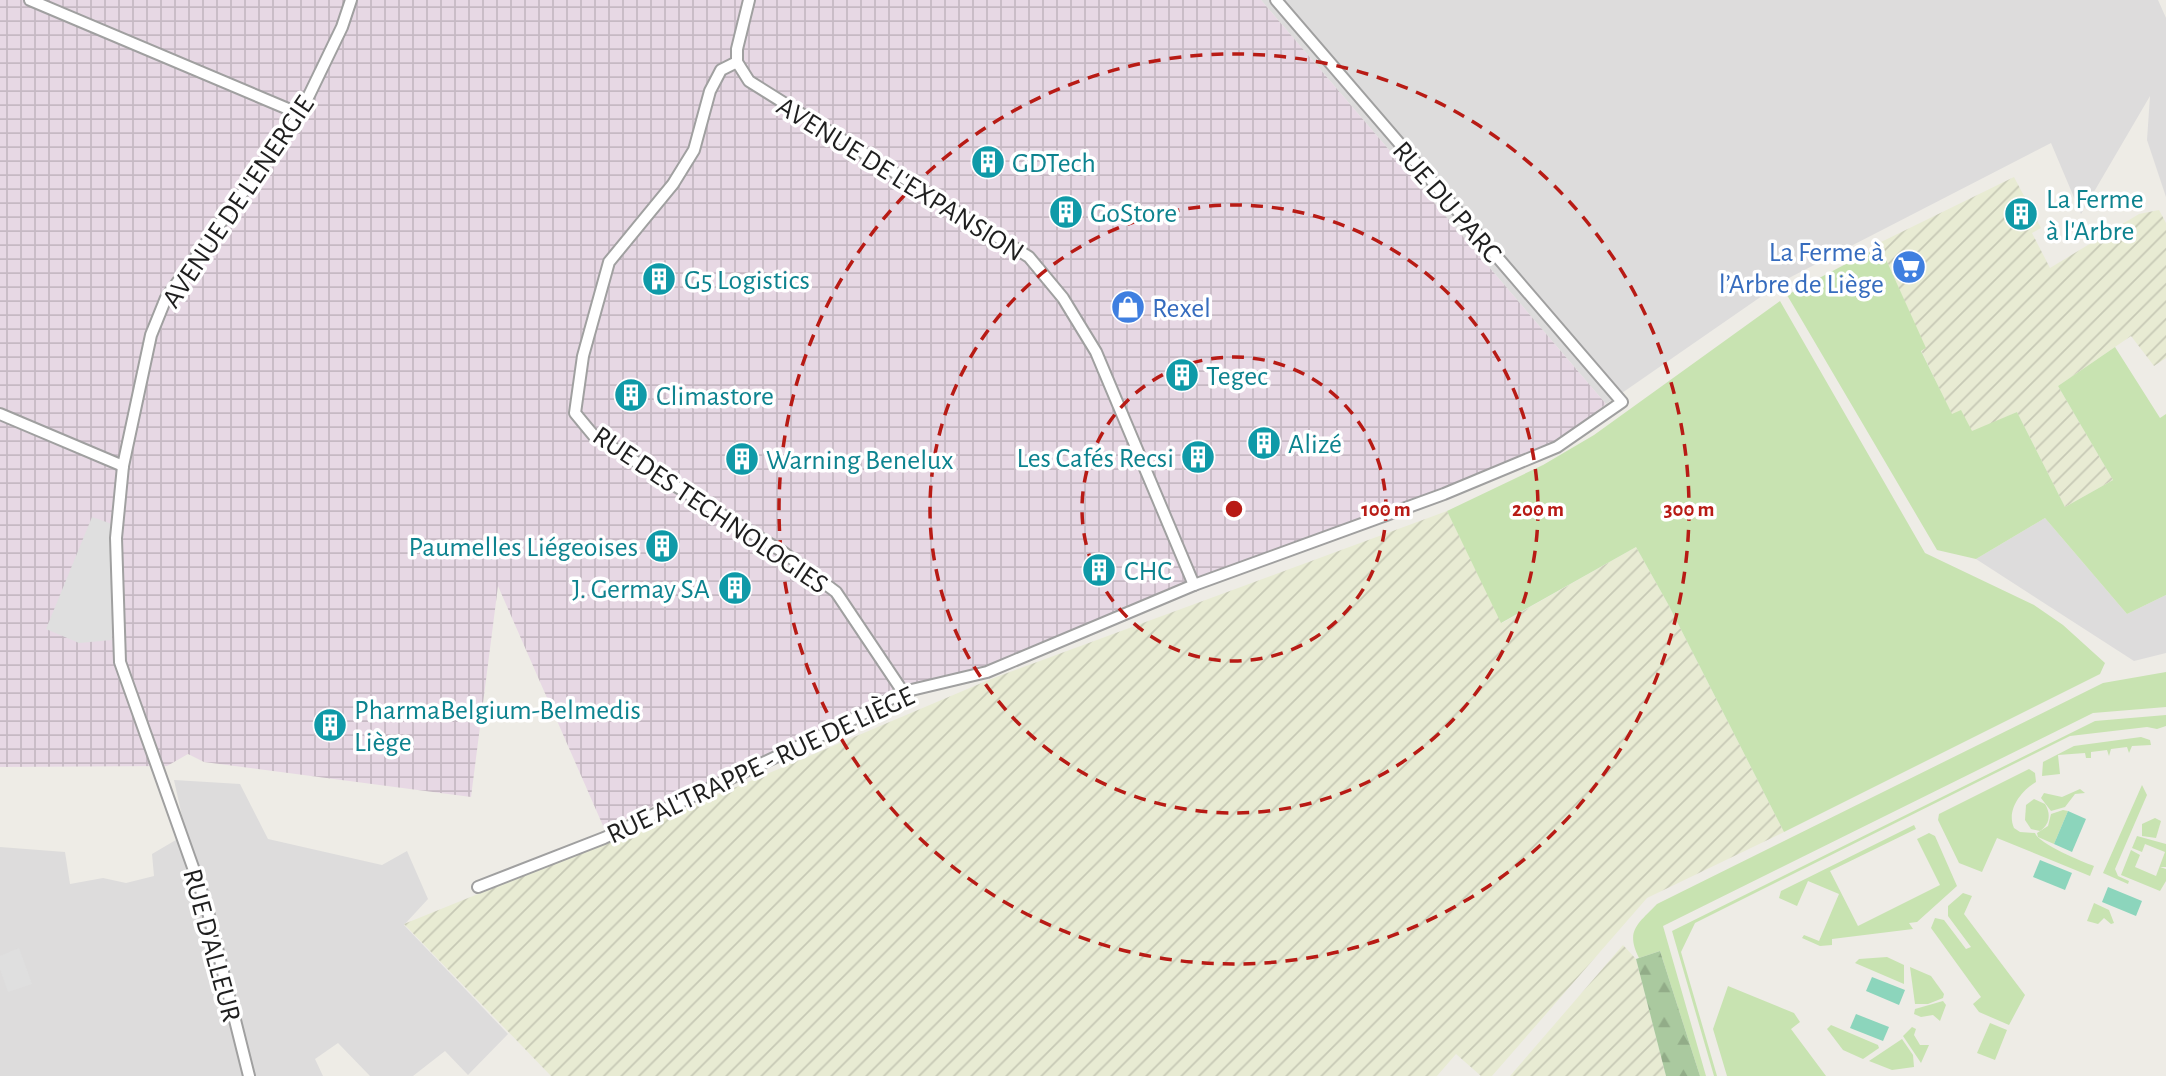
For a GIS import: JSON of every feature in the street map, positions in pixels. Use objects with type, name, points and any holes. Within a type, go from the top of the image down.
[{"type":"street","points":[[30,0],[300,114]]},
{"type":"street","name":"AVENUE DE L'ENERGIE","points":[[175,815],[120,662],[116,538],[123,466],[152,335],[166,298],[300,114],[342,27],[351,0]]},
{"type":"street","points":[[737,62],[737,49],[749,0]]},
{"type":"street","name":"RUE DU PARC","points":[[1276,0],[1622,402]]},
{"type":"street","name":"AVENUE DE L'EXPANSION","points":[[737,62],[749,81],[775,99],[1029,257],[1063,298],[1096,352],[1194,585]]},
{"type":"street","name":"RUE DES TECHNOLOGIES","points":[[737,62],[721,70],[710,91],[694,150],[673,184],[609,262],[583,356],[575,413],[594,436],[773,545],[836,592],[903,692]]},
{"type":"street","name":"RUE AL'TRAPPE - RUE DE LIÈGE","points":[[478,887],[604,838],[833,730],[903,692],[988,672],[1194,585],[1444,494],[1557,447],[1622,402]]},
{"type":"street","points":[[0,414],[123,466]]},
{"type":"street","name":"RUE D'ALLEUR","points":[[175,815],[205,904],[249,1076]]},
{"type":"shaded area","points":[[0,0],[1261,0],[1606,404],[1551,446],[908,696],[604,828],[498,586],[471,797],[204,762],[188,754],[167,766],[0,767]]},
{"type":"shaded area","points":[[1261,0],[2158,0],[2166,18],[2166,197],[2147,140],[2150,96],[2081,214],[2051,143],[1785,280],[1606,404]]},
{"type":"shaded area","points":[[92,517],[112,524],[112,640],[79,643],[46,629]]},
{"type":"shaded area","points":[[2045,518],[2127,614],[2166,595],[2166,653],[2134,661],[1976,559]]},
{"type":"shaded area","points":[[174,780],[240,784],[268,839],[382,865],[407,851],[428,899],[404,925],[508,1034],[468,1075],[445,1051],[413,1076],[370,1076],[338,1043],[315,1059],[323,1076],[0,1076],[0,847],[65,852],[70,884],[103,878],[126,883],[154,876],[152,854],[186,834]]},
{"type":"shaded area","points":[[19,948],[32,984],[8,992],[0,969],[0,956]]},
{"type":"green space","points":[[2014,177],[2041,228],[2032,233],[2050,268],[2139,214],[2159,210],[2166,223],[2166,358],[2154,366],[2131,336],[2058,386],[2113,480],[2065,507],[2017,412],[1972,432],[1952,415],[1921,350],[1925,348],[1879,243]]},
{"type":"green space","points":[[1880,246],[1926,348],[1921,351],[1952,414],[1961,410],[1972,431],[2017,412],[2065,507],[2113,480],[2058,386],[2115,347],[2160,418],[2166,414],[2166,595],[2127,614],[2045,518],[1976,559],[1937,550],[1787,295]]},
{"type":"green space","points":[[1780,301],[1925,553],[2034,605],[2063,625],[2105,663],[2100,674],[1784,832],[1668,604],[1636,547],[1501,623],[1447,511],[1543,465],[1594,435]]},
{"type":"green space","points":[[1447,511],[1502,623],[1636,547],[1668,604],[1784,832],[1647,898],[1492,1076],[1481,1076],[1456,1054],[1437,1076],[551,1076],[404,924],[616,838],[991,679]]},
{"type":"green space","points":[[2166,672],[2166,707],[2093,713],[1663,926],[1706,1076],[1700,1076],[1660,951],[1639,958],[1633,941],[1636,928],[1657,904],[2103,683]]},
{"type":"green space","points":[[2166,715],[2166,726],[2157,729],[2147,727],[2070,736],[1695,923],[1681,952],[1717,1076],[1714,1076],[1672,931],[2095,721]]},
{"type":"green space","points":[[2141,737],[2150,740],[2151,745],[2132,746],[2129,753],[2127,747],[2111,749],[2109,756],[2107,750],[2091,752],[2091,758],[2086,758],[2085,753],[2058,755],[2060,774],[2042,776],[2043,762],[2074,746]]},
{"type":"green space","points":[[2029,769],[2035,773],[2036,782],[2025,790],[2013,808],[2014,828],[2020,832],[2035,833],[2053,847],[2094,866],[2090,876],[1997,838],[1982,872],[1959,863],[1938,820],[1939,814]]},
{"type":"green space","points":[[2142,785],[2147,795],[2115,869],[2118,876],[2129,881],[2128,884],[2103,873]]},
{"type":"green space","points":[[2080,789],[2085,793],[2075,794],[2065,807],[2051,811],[2041,798],[2044,793],[2062,797]]},
{"type":"green space","points":[[2034,799],[2045,804],[2048,811],[2048,822],[2040,831],[2031,829],[2025,820],[2026,805]]},
{"type":"green space","points":[[2068,811],[2054,844],[2038,837],[2037,833],[2048,826],[2051,814]]},
{"type":"green space","points":[[2068,811],[2086,819],[2072,852],[2054,844]]},
{"type":"green space","points":[[2155,818],[2161,821],[2156,838],[2142,836],[2142,824]]},
{"type":"green space","points":[[1914,825],[1916,829],[1830,871],[1858,926],[1940,885],[1917,839],[1929,833],[1935,836],[1957,886],[1917,922],[1909,923],[1913,929],[1832,939],[1832,945],[1820,946],[1802,938],[1804,935],[1819,941],[1839,894],[1808,881],[1797,906],[1779,898],[1781,891]]},
{"type":"green space","points":[[2137,836],[2166,844],[2166,867],[2160,867],[2166,869],[2166,881],[2160,891],[2121,875],[2131,850],[2140,855],[2135,867],[2156,876],[2165,852],[2145,844],[2142,852],[2132,848]]},
{"type":"green space","points":[[2040,860],[2072,873],[2065,890],[2033,877]]},
{"type":"green space","points":[[2108,887],[2142,901],[2136,916],[2102,902]]},
{"type":"green space","points":[[1963,893],[1972,896],[1964,914],[2025,995],[2009,1025],[1979,1012],[1973,1004],[1981,997],[1931,928],[1935,918],[1944,920],[1966,949],[1971,947],[1948,916],[1948,906]]},
{"type":"green space","points":[[2094,903],[2109,910],[2114,923],[2111,924],[2104,918],[2098,924],[2087,921]]},
{"type":"green space","points":[[1623,945],[1636,959],[1666,1076],[1510,1076]]},
{"type":"green space","points":[[1660,951],[1700,1076],[1666,1076],[1636,959]]},
{"type":"green space","points":[[1887,957],[1904,965],[1904,984],[1855,963],[1859,959]]},
{"type":"green space","points":[[1910,967],[1931,976],[1944,994],[1943,998],[1928,1004],[1915,1004]]},
{"type":"green space","points":[[1872,977],[1905,990],[1899,1005],[1866,991]]},
{"type":"green space","points":[[1728,986],[1794,1013],[1800,1022],[1791,1029],[1826,1076],[1727,1076],[1713,1029]]},
{"type":"green space","points":[[1943,1001],[1946,1005],[1940,1021],[1933,1015],[1921,1017],[1914,1014],[1915,1009]]},
{"type":"green space","points":[[1856,1014],[1889,1027],[1883,1041],[1850,1028]]},
{"type":"green space","points":[[1990,1023],[2007,1030],[1995,1060],[1977,1053]]},
{"type":"green space","points":[[1831,1025],[1878,1045],[1879,1048],[1863,1059],[1843,1050],[1827,1029]]},
{"type":"green space","points":[[1912,1027],[1916,1029],[1914,1035],[1920,1045],[1929,1045],[1921,1063],[1903,1036]]},
{"type":"green space","points":[[1902,1039],[1913,1055],[1914,1067],[1892,1070],[1869,1061]]},
{"type":"place","name":"GDTech","points":[[988,162]]},
{"type":"place","name":"GoStore","points":[[1066,212]]},
{"type":"place","name":"La Ferme à l'Arbre","points":[[2021,214]]},
{"type":"place","name":"La Ferme à l’Arbre de Liège","points":[[1909,267]]},
{"type":"place","name":"G5 Logistics","points":[[659,279]]},
{"type":"place","name":"Rexel","points":[[1128,307]]},
{"type":"place","name":"Tegec","points":[[1182,375]]},
{"type":"place","name":"Climastore","points":[[631,395]]},
{"type":"place","name":"Alizé","points":[[1264,443]]},
{"type":"place","name":"Les Cafés Recsi","points":[[1198,457]]},
{"type":"place","name":"Warning Benelux","points":[[742,459]]},
{"type":"place","name":"Paumelles Liégeoises","points":[[662,546]]},
{"type":"place","name":"CHC","points":[[1099,570]]},
{"type":"place","name":"J. Germay SA","points":[[735,588]]},
{"type":"place","name":"PharmaBelgium-Belmedis Liège","points":[[330,725]]}]
